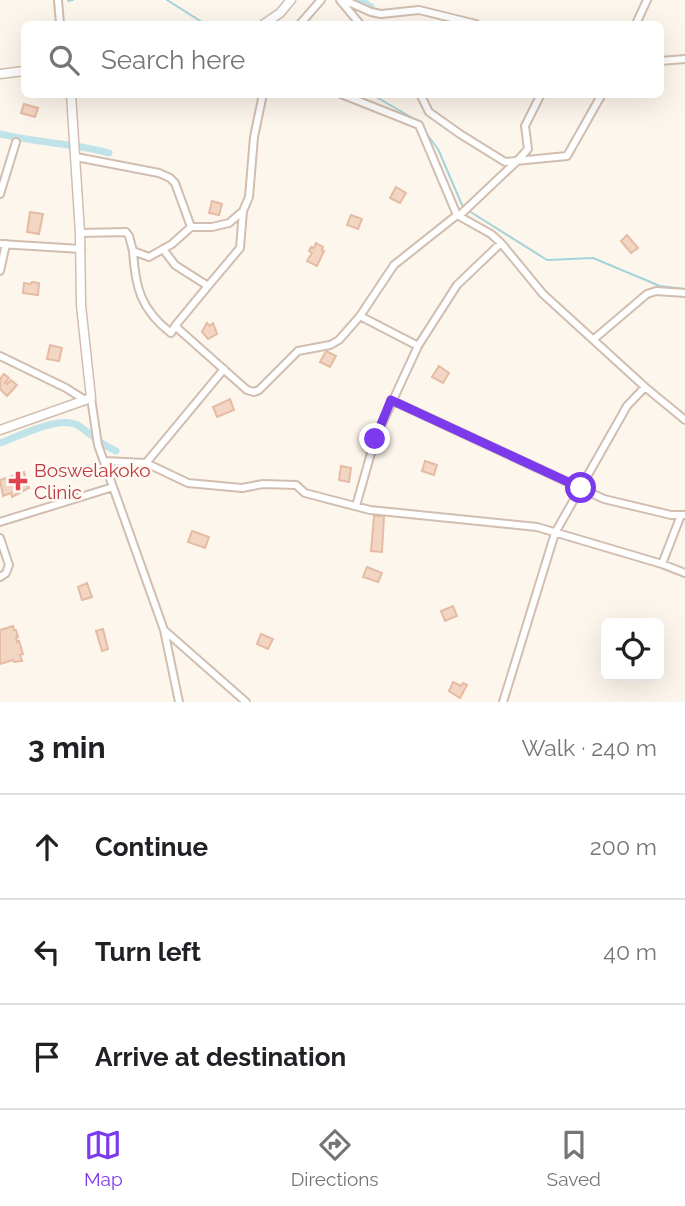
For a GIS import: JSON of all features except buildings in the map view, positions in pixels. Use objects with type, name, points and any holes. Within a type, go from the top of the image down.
[{"type":"street","points":[[49,0],[58,1],[60,21]]},
{"type":"street","points":[[268,21],[291,0]]},
{"type":"street","points":[[303,21],[321,0]]},
{"type":"street","points":[[342,0],[358,21]]},
{"type":"street","points":[[342,0],[381,14],[419,10],[464,21]]},
{"type":"street","points":[[638,21],[648,0]]},
{"type":"street","points":[[664,61],[685,59]]},
{"type":"street","points":[[0,74],[21,71]]},
{"type":"street","points":[[71,98],[88,399],[103,461],[164,630],[178,702]]},
{"type":"street","points":[[80,233],[126,232],[130,236],[137,288],[160,325],[170,333],[240,248],[243,211],[250,197],[254,137],[262,98]]},
{"type":"street","points":[[355,98],[425,118],[505,162],[567,156],[600,98]]},
{"type":"street","points":[[421,98],[425,118],[459,215],[501,243],[543,294],[685,420]]},
{"type":"street","points":[[176,326],[247,390],[259,390],[298,351],[330,345],[339,340],[360,316],[394,264],[459,215],[528,149],[525,126],[539,98]]},
{"type":"street","points":[[0,194],[16,142]]},
{"type":"street","points":[[76,157],[159,173],[170,178],[175,183],[191,227]]},
{"type":"street","points":[[133,251],[149,257],[163,250],[191,227],[212,227],[229,223],[243,211]]},
{"type":"street","points":[[356,506],[371,449],[418,345],[457,285],[501,243]]},
{"type":"street","points":[[0,271],[3,244],[80,249]]},
{"type":"street","points":[[163,250],[175,265],[208,286]]},
{"type":"street","points":[[594,339],[647,294],[656,291],[685,293]]},
{"type":"street","points":[[360,316],[418,345]]},
{"type":"street","points":[[0,356],[88,399]]},
{"type":"street","points":[[146,463],[224,369]]},
{"type":"street","points":[[503,702],[555,533],[627,406],[645,387]]},
{"type":"street","points":[[0,430],[88,399]]},
{"type":"street","points":[[391,400],[604,499],[671,515],[683,515],[662,564]]},
{"type":"street","points":[[103,461],[146,463],[188,483],[242,488],[263,484],[296,485],[305,493],[370,510],[537,527],[685,573]]},
{"type":"street","points":[[0,522],[113,486]]},
{"type":"street","points":[[0,538],[9,565],[6,573],[0,577]]},
{"type":"street","points":[[164,630],[246,702]]},
{"type":"waterway","points":[[68,1],[73,0]]},
{"type":"waterway","points":[[167,0],[200,21]]},
{"type":"waterway","points":[[360,0],[371,7]]},
{"type":"waterway","points":[[378,98],[416,120]]},
{"type":"waterway","points":[[426,133],[438,149],[465,207]]},
{"type":"waterway","points":[[0,134],[109,153]]},
{"type":"waterway","points":[[469,211],[547,260],[593,258],[660,286],[685,289]]},
{"type":"waterway","points":[[0,443],[40,427],[71,423],[116,451]]},
{"type":"place","name":"Boswelakoko Clinic","points":[[18,481]]},
{"type":"route","points":[[375,439],[391,400],[581,488]]}]
